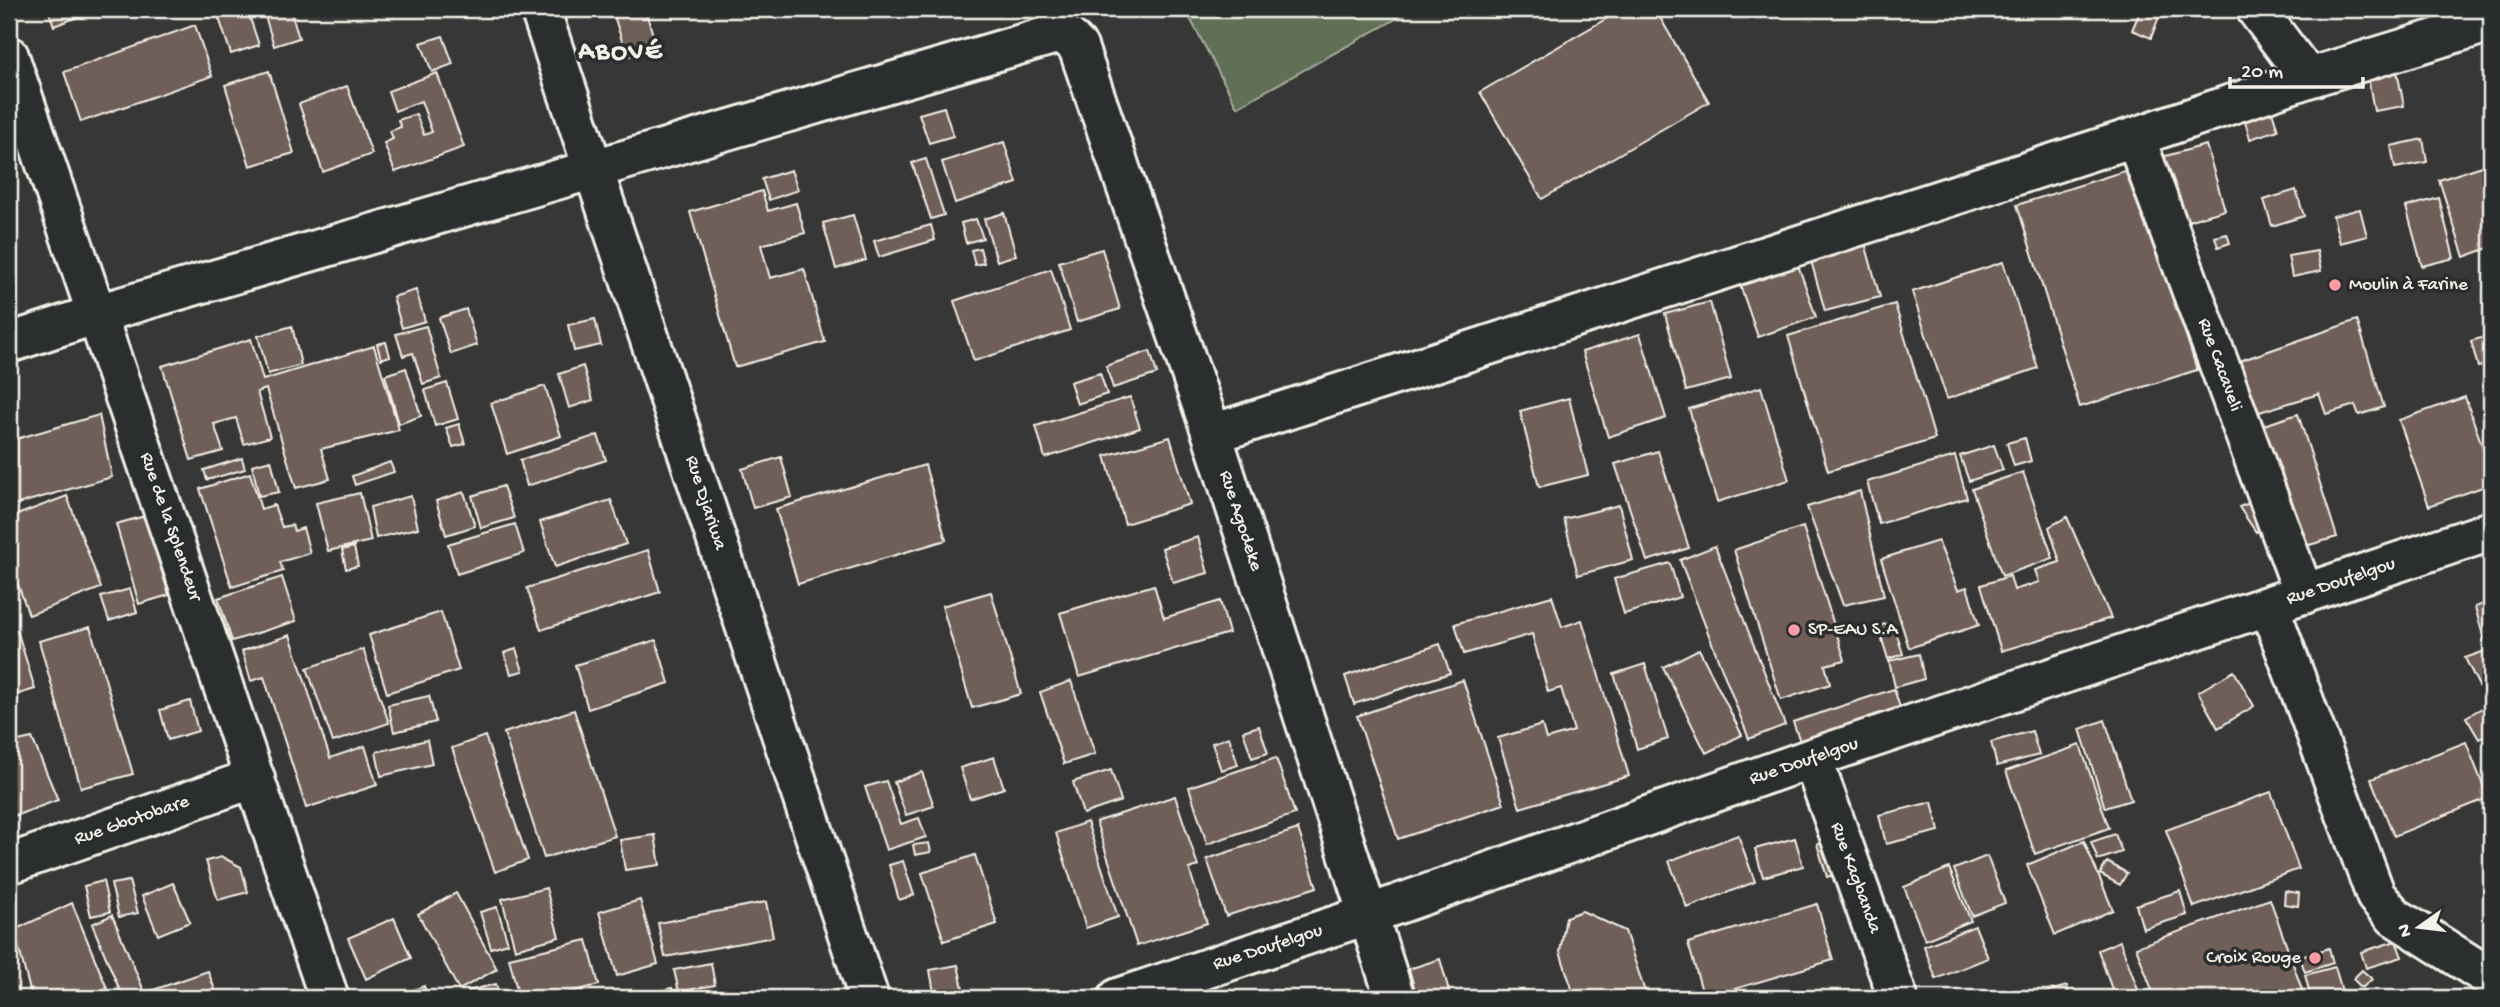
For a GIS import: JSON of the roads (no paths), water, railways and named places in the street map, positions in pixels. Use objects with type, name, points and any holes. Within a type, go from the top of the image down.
[{"type":"street","name":"Rue Djariwa","points":[[540,9],[869,998]]},
{"type":"street","points":[[2256,9],[2308,78]]},
{"type":"street","points":[[1212,434],[2308,78],[2491,22]]},
{"type":"street","name":"Rue Agodeke","points":[[595,170],[1056,34],[1069,38],[1078,47],[1212,434],[1395,998]]},
{"type":"street","name":"Rue de la Splendeur","points":[[9,56],[329,998]]},
{"type":"street","name":"Rue Cacaveli","points":[[2135,136],[2286,600],[2376,896],[2395,918],[2491,978]]},
{"type":"street","points":[[9,343],[97,314],[595,170]]},
{"type":"street","name":"Rue Doufelgou","points":[[1118,998],[1367,915],[1812,758],[2491,531]]},
{"type":"street","name":"Rue Kagbanda","points":[[1812,758],[1898,998]]},
{"type":"street","name":"Rue Gbotobare","points":[[9,864],[255,778]]},
{"type":"place","name":"Moulin à Farine","points":[[2335,285]]},
{"type":"place","name":"SP-EAU S.A","points":[[1794,630]]},
{"type":"place","name":"Croix Rouge","points":[[2315,958]]},
{"type":"district","name":"ABOVÉ","points":[[621,53]]}]
